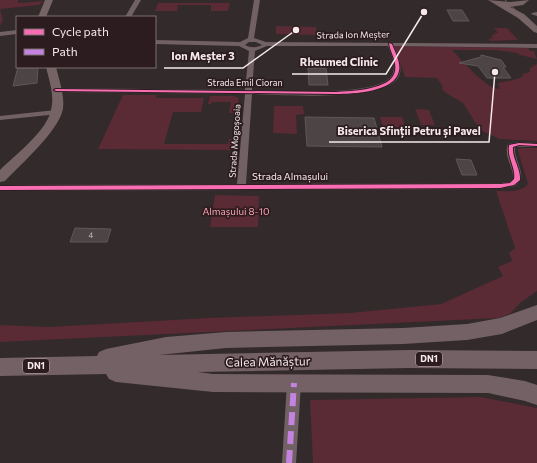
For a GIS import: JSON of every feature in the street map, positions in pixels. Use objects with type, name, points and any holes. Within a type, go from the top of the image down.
[{"type":"main road","points":[[42,16],[49,0]]},
{"type":"main road","points":[[487,0],[514,5],[521,4],[524,0],[536,16]]},
{"type":"main road","points":[[494,1],[521,16],[537,30]]},
{"type":"main road","points":[[0,178],[51,123],[56,112],[56,90],[50,68]]},
{"type":"main road","points":[[71,366],[166,344],[226,340],[403,336],[468,332],[502,326],[537,312]]},
{"type":"main road","name":"Calea Mănăștur","points":[[0,367],[410,359],[537,360]]},
{"type":"main road","points":[[71,366],[213,383],[488,384],[525,391],[537,395]]},
{"type":"street","points":[[251,40],[257,0]]},
{"type":"street","points":[[129,16],[137,1]]},
{"type":"street","points":[[0,34],[16,32]]},
{"type":"street","points":[[156,42],[242,44],[251,40],[261,41],[265,44],[260,49],[252,49],[244,47],[242,44]]},
{"type":"street","name":"Strada Ion Meșter","points":[[265,44],[537,46]]},
{"type":"street","name":"Strada Emil Cioran","points":[[56,90],[348,93],[384,85],[395,77],[398,70],[390,44]]},
{"type":"street","name":"Strada Mogoșoaia","points":[[241,186],[252,49]]},
{"type":"street","points":[[0,118],[56,112]]},
{"type":"street","name":"Strada Almașului","points":[[0,188],[496,186],[512,184],[517,180],[518,172],[510,146],[519,144],[537,145]]},
{"type":"street","points":[[289,463],[294,383]]},
{"type":"green space","points":[[0,0],[18,0],[18,3],[44,1],[39,5],[0,9]]},
{"type":"green space","points":[[158,3],[230,3],[228,11],[211,11],[211,5],[178,5],[177,11],[155,11]]},
{"type":"green space","points":[[0,9],[3,20],[0,26]]},
{"type":"green space","points":[[276,26],[316,27],[317,35],[276,34]]},
{"type":"green space","points":[[494,28],[507,28],[518,40],[490,41],[488,39],[493,38],[491,35],[498,33]]},
{"type":"green space","points":[[394,46],[528,48],[530,51],[534,51],[537,59],[517,53],[495,50],[452,50],[487,84],[499,89],[498,83],[522,77],[523,74],[530,72],[530,68],[537,64],[537,141],[500,139],[480,130],[463,103],[446,93],[442,89],[443,87],[437,78],[405,77]]},
{"type":"green space","points":[[123,95],[157,95],[156,98],[204,98],[201,112],[173,112],[164,144],[228,144],[229,139],[233,139],[231,150],[98,149]]},
{"type":"green space","points":[[210,96],[234,96],[239,98],[236,113],[229,113],[231,102],[212,102],[211,104],[208,104]]},
{"type":"green space","points":[[274,106],[303,106],[304,114],[296,115],[297,134],[273,133]]},
{"type":"green space","points":[[415,109],[429,110],[435,125],[421,125]]},
{"type":"green space","points":[[380,117],[402,117],[408,135],[385,135]]},
{"type":"green space","points":[[537,148],[537,291],[520,303],[511,313],[499,318],[0,342],[0,325],[49,327],[208,318],[350,313],[441,304],[503,276],[498,267],[512,261],[509,253],[515,248],[496,191],[518,190],[522,189],[528,184],[518,151],[518,149]]},
{"type":"green space","name":"Almașului 8-10","points":[[215,195],[259,196],[258,227],[210,227]]},
{"type":"green space","points":[[481,397],[537,408],[537,463],[313,463],[310,400]]},
{"type":"building","points":[[447,10],[462,10],[469,21],[453,21]]},
{"type":"building","points":[[481,55],[501,60],[506,67],[503,67],[511,78],[487,78],[478,66],[459,63],[481,57]]},
{"type":"building","points":[[18,68],[38,68],[37,83],[13,86]]},
{"type":"building","points":[[308,68],[326,68],[328,85],[309,85]]},
{"type":"building","points":[[305,117],[374,118],[382,147],[307,146]]},
{"type":"building","points":[[456,159],[471,160],[477,175],[462,175]]},
{"type":"building","points":[[75,228],[111,229],[107,242],[70,242]]},
{"type":"tram line","points":[[505,0],[513,8],[530,20],[537,28]]},
{"type":"marked path","points":[[289,463],[294,383]]},
{"type":"cycle path","points":[[56,90],[336,93],[361,91],[381,86],[395,77],[397,64],[390,44]]},
{"type":"cycle path","points":[[0,188],[500,186],[512,184],[517,180],[517,171],[511,154],[511,146],[519,144],[537,145]]},
{"type":"place","name":"Rheumed Clinic","points":[[424,12]]},
{"type":"place","name":"Ion Meșter 3","points":[[296,30]]},
{"type":"place","name":"Biserica Sfinții Petru și Pavel","points":[[495,72]]}]
